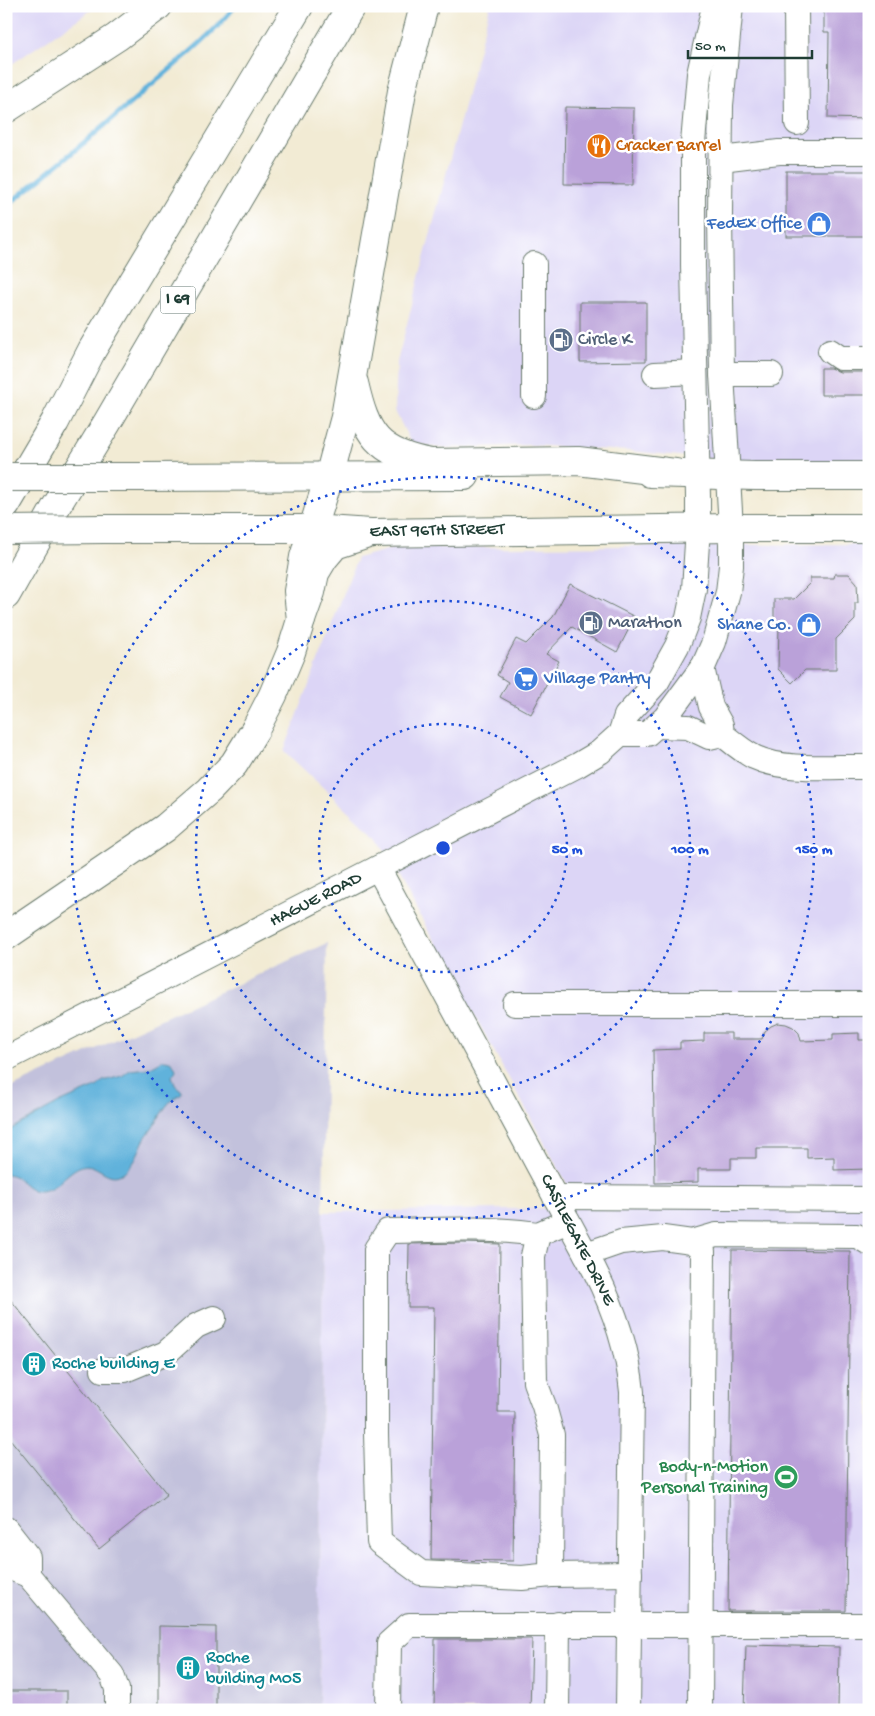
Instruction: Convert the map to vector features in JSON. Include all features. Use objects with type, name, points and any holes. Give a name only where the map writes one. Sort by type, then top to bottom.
[{"type":"main road","points":[[6,108],[116,37],[158,6]]},
{"type":"main road","name":"I 69","points":[[6,505],[55,422],[92,350],[299,6]]},
{"type":"main road","name":"I 69","points":[[6,595],[56,505],[107,422],[351,6]]},
{"type":"main road","points":[[300,620],[298,591],[304,557],[329,478],[345,417],[402,91],[424,6]]},
{"type":"main road","points":[[352,377],[360,409],[371,432],[384,447],[413,460],[431,462],[578,461],[729,486],[869,476]]},
{"type":"main road","points":[[6,477],[690,481]]},
{"type":"main road","name":"EAST 96TH STREET","points":[[6,530],[312,529],[371,533],[698,528],[869,528]]},
{"type":"main road","points":[[6,936],[164,828],[209,790],[234,764],[273,696],[291,652],[300,620],[311,592],[315,573],[335,545],[371,533]]},
{"type":"street","name":"HAGUE ROAD","points":[[6,1059],[578,765],[600,752],[620,734],[626,716],[657,682],[677,646],[688,618],[696,577],[698,528],[690,481],[695,372],[693,144],[699,74],[714,6]]},
{"type":"street","points":[[620,734],[647,734],[657,726],[702,668],[714,642],[728,592],[731,566],[731,528],[722,374],[721,105],[731,6]]},
{"type":"street","points":[[796,6],[797,123]]},
{"type":"street","points":[[721,159],[779,152],[869,152]]},
{"type":"street","points":[[534,264],[534,396]]},
{"type":"street","points":[[830,351],[840,358],[869,358]]},
{"type":"street","points":[[655,374],[695,372]]},
{"type":"street","points":[[722,374],[771,374]]},
{"type":"street","points":[[702,668],[711,707],[721,725],[722,734],[752,756],[792,766],[869,766]]},
{"type":"street","points":[[657,726],[688,727],[709,737],[722,734]]},
{"type":"street","name":"CASTLEGATE DRIVE","points":[[378,868],[603,1285],[626,1352],[632,1392],[628,1710]]},
{"type":"street","points":[[515,1004],[869,1004]]},
{"type":"street","points":[[555,1197],[869,1199]]},
{"type":"street","points":[[568,1221],[538,1234],[519,1231],[388,1231],[376,1249],[376,1434],[379,1542],[421,1573],[522,1578],[551,1575],[630,1574]]},
{"type":"street","points":[[538,1234],[533,1256],[534,1382],[544,1406],[552,1435],[551,1575]]},
{"type":"street","points":[[586,1254],[621,1242],[664,1238],[692,1242],[716,1234],[857,1236],[869,1243]]},
{"type":"street","points":[[692,1242],[704,1251],[700,1710]]},
{"type":"street","points":[[103,1370],[125,1370],[166,1353],[196,1326],[214,1318]]},
{"type":"street","points":[[6,1529],[28,1557],[28,1575]]},
{"type":"street","points":[[6,1561],[13,1570],[28,1575],[112,1675],[117,1689],[117,1710]]},
{"type":"street","points":[[557,1710],[558,1624]]},
{"type":"street","points":[[388,1710],[389,1643],[409,1625],[869,1625]]},
{"type":"shaded area","points":[[6,6],[97,6],[6,68]]},
{"type":"shaded area","points":[[490,6],[869,6],[869,463],[740,462],[630,451],[528,445],[441,448],[411,443],[395,411],[397,362]]},
{"type":"shaded area","points":[[869,544],[869,1710],[319,1710],[323,1212],[580,1208],[378,839],[284,751],[357,558],[395,548]]},
{"type":"shaded area","points":[[327,943],[319,1710],[6,1710],[6,1090]]},
{"type":"water","points":[[163,1060],[170,1061],[174,1065],[176,1070],[172,1076],[175,1085],[182,1091],[181,1094],[166,1106],[145,1138],[135,1159],[121,1174],[116,1176],[106,1174],[92,1166],[82,1166],[51,1188],[39,1191],[6,1174],[6,1132],[59,1103],[98,1086],[103,1081],[122,1076],[130,1070],[149,1068]]},
{"type":"building","points":[[824,6],[869,6],[869,119],[828,118],[829,32],[824,32]]},
{"type":"building","name":"Cracker Barrel","points":[[565,107],[634,108],[633,185],[564,184]]},
{"type":"building","points":[[786,171],[869,171],[869,236],[786,236]]},
{"type":"building","points":[[580,302],[646,302],[646,361],[580,362]]},
{"type":"building","points":[[821,368],[830,368],[840,372],[869,372],[869,395],[821,395]]},
{"type":"building","points":[[835,574],[849,574],[857,583],[858,603],[855,603],[855,620],[836,639],[836,670],[805,670],[792,683],[778,669],[779,625],[774,620],[774,599],[794,599],[810,583],[810,578],[834,578]]},
{"type":"building","points":[[570,584],[635,617],[617,652],[572,627],[546,654],[559,661],[531,714],[500,697],[508,682],[497,675],[516,639],[526,644],[553,617]]},
{"type":"building","points":[[778,1023],[793,1027],[799,1033],[801,1041],[833,1040],[833,1034],[859,1033],[859,1040],[869,1040],[869,1169],[834,1170],[834,1157],[807,1158],[807,1148],[756,1148],[756,1158],[731,1158],[731,1169],[698,1169],[698,1182],[655,1183],[653,1050],[680,1049],[680,1042],[704,1041],[704,1033],[731,1033],[731,1039],[762,1039],[765,1031]]},
{"type":"building","points":[[409,1244],[500,1244],[498,1412],[515,1412],[513,1561],[431,1560],[434,1307],[408,1307]]},
{"type":"building","points":[[732,1250],[850,1251],[846,1611],[728,1611]]},
{"type":"building","name":"Roche building E","points":[[6,1294],[167,1494],[99,1549],[6,1434]]},
{"type":"building","name":"Roche building M05","points":[[159,1626],[216,1627],[216,1710],[159,1710]]},
{"type":"building","points":[[435,1639],[532,1639],[530,1710],[434,1710]]},
{"type":"building","points":[[746,1645],[839,1647],[838,1710],[744,1710]]},
{"type":"building","points":[[6,1691],[67,1691],[67,1710],[6,1710]]},
{"type":"waterway","points":[[6,206],[78,148],[194,48],[216,28],[235,6]]},
{"type":"place","name":"Cracker Barrel","points":[[599,146]]},
{"type":"place","name":"FedEx Office","points":[[819,224]]},
{"type":"place","name":"Circle K","points":[[561,340]]},
{"type":"place","name":"Marathon","points":[[591,623]]},
{"type":"place","name":"Shane Co.","points":[[809,625]]},
{"type":"place","name":"Village Pantry","points":[[526,679]]},
{"type":"place","name":"Roche building E","points":[[34,1364]]},
{"type":"place","name":"Body-n-Motion Personal Training","points":[[786,1477]]},
{"type":"place","name":"Roche building M05","points":[[188,1668]]}]
